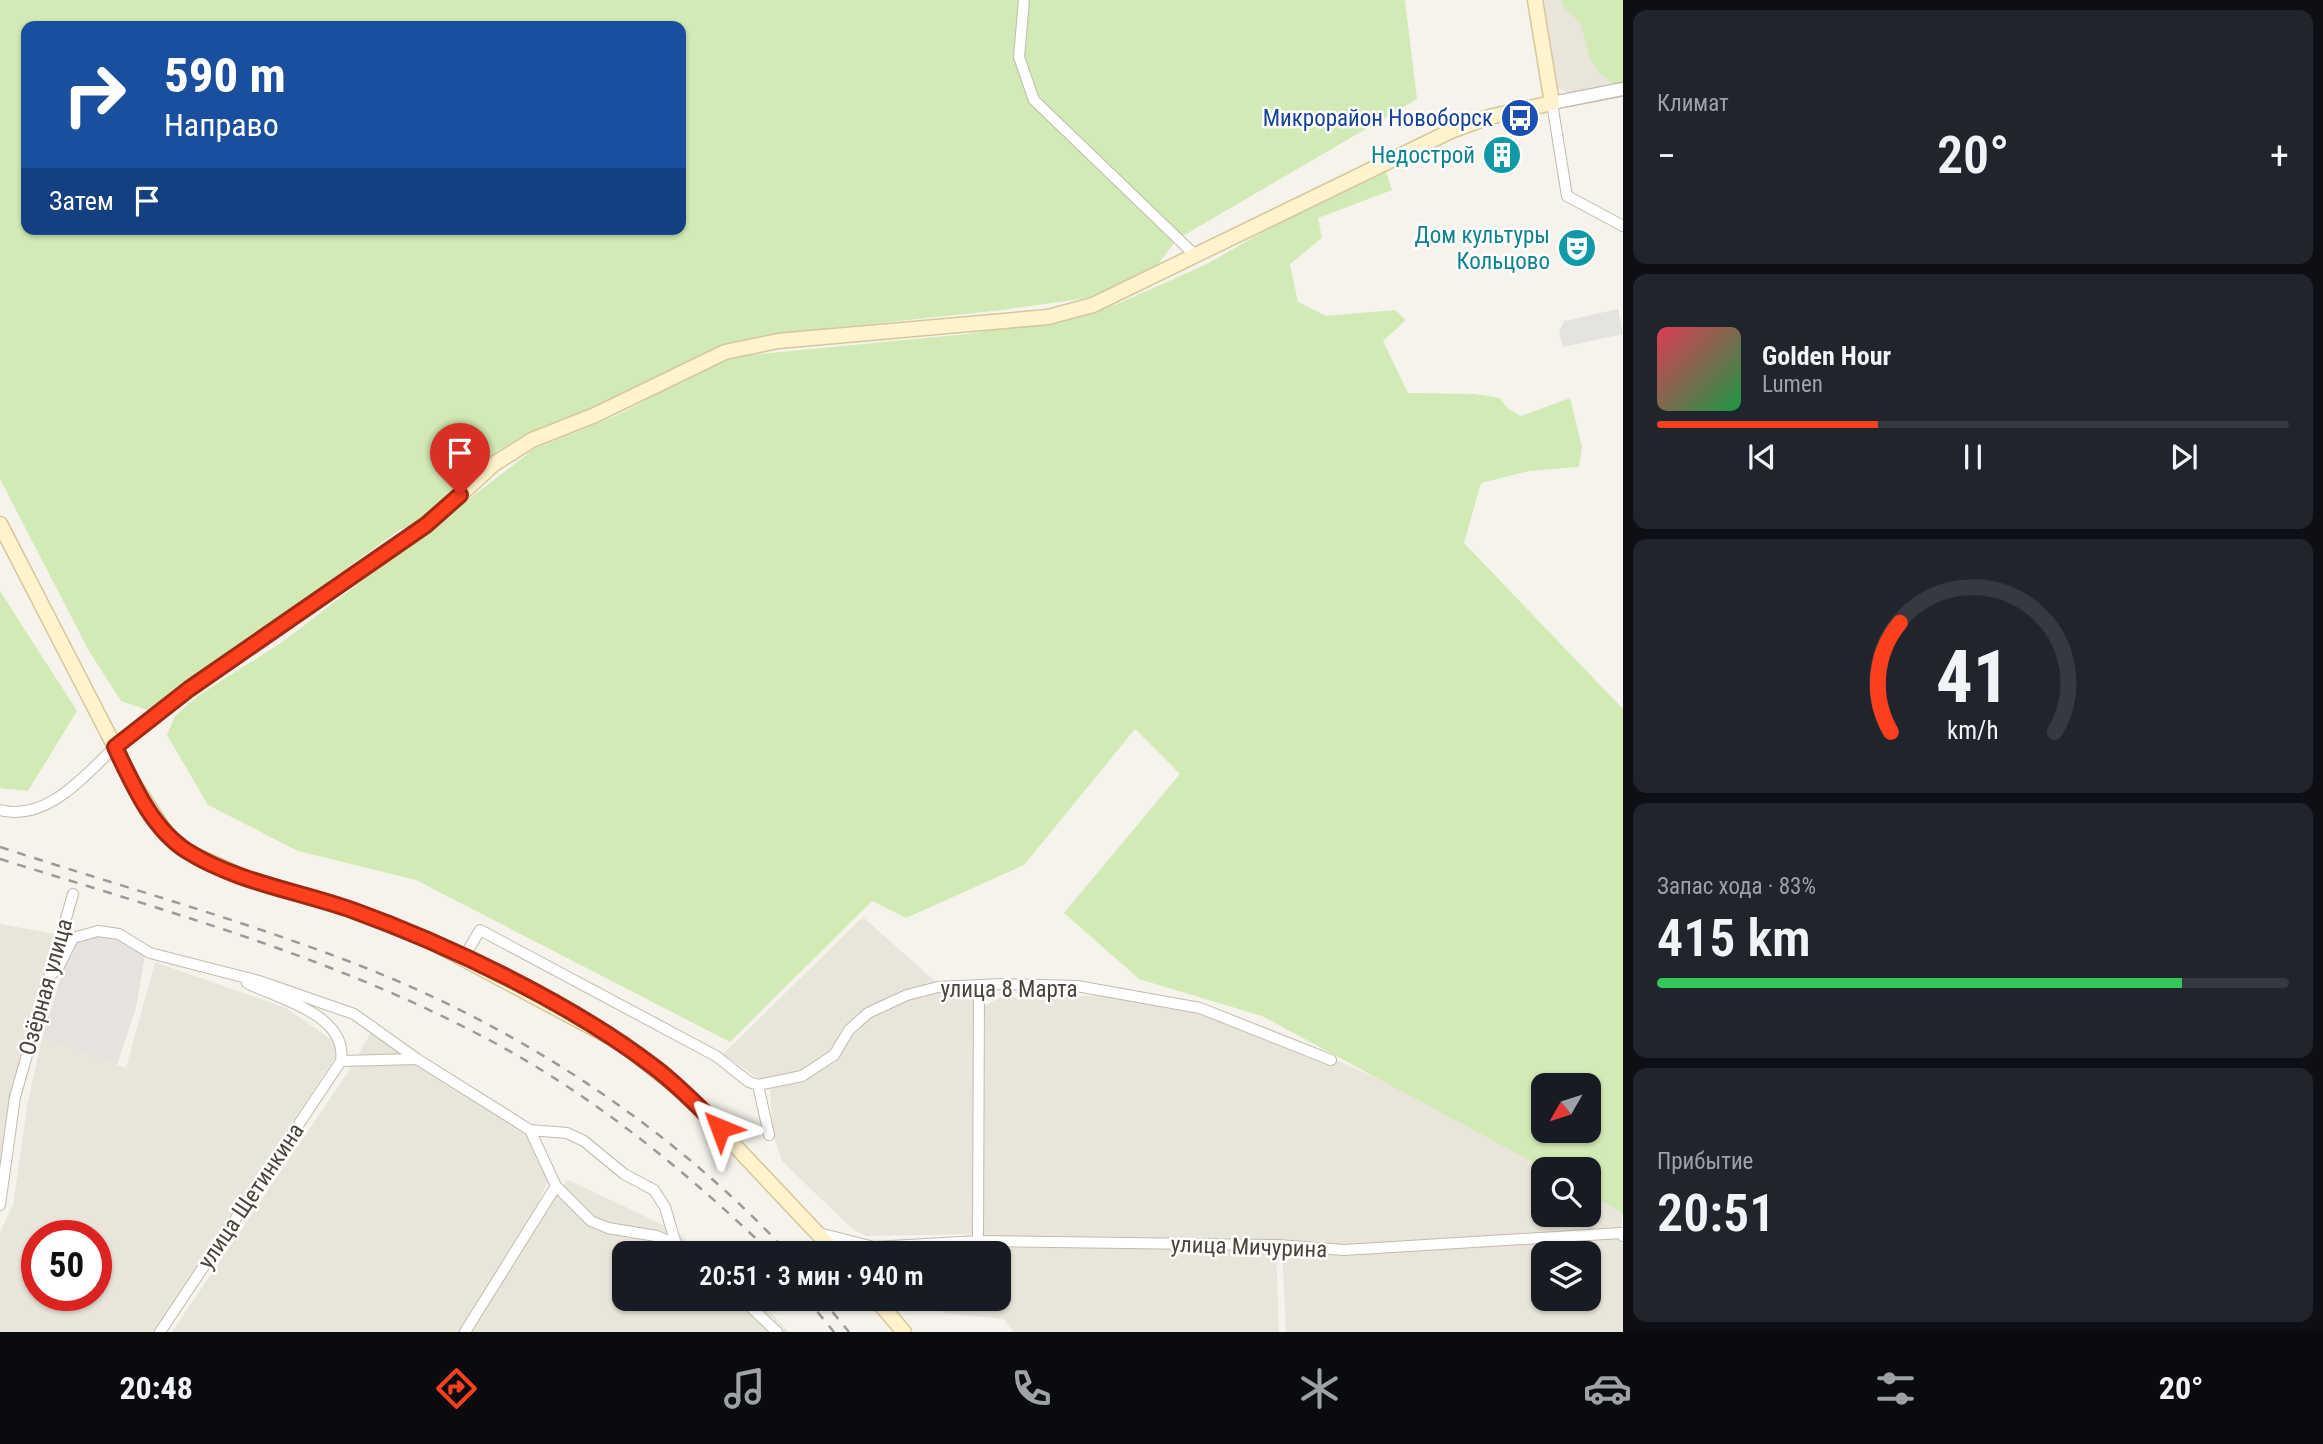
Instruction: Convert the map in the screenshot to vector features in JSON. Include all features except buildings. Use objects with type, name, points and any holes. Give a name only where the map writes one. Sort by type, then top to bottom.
[{"type":"main road","points":[[115,747],[189,689],[426,525],[504,458],[532,440],[595,415],[725,352],[778,341],[1048,317],[1093,305],[1451,131],[1489,117],[1552,103],[1535,0]]},
{"type":"main road","points":[[0,524],[150,813],[187,851],[246,878],[351,910],[464,957],[623,1044],[688,1096],[824,1241]]},
{"type":"main road","points":[[886,1311],[904,1332]]},
{"type":"street","points":[[1024,0],[1019,57],[1034,100],[1196,256]]},
{"type":"street","points":[[1623,89],[1552,103],[1567,196],[1623,226]]},
{"type":"street","points":[[0,810],[26,813],[45,807],[115,747]]},
{"type":"street","name":"Озёрная улица","points":[[0,1205],[15,1097],[73,894]]},
{"type":"street","points":[[464,957],[480,930],[716,1056],[749,1082],[758,1085],[769,1135]]},
{"type":"street","points":[[50,977],[58,968],[73,938],[79,934],[98,931],[119,934],[150,953],[354,1014],[417,1059],[530,1130],[567,1133],[607,1163],[654,1190],[665,1207],[675,1241]]},
{"type":"street","points":[[236,977],[309,1010],[338,1041],[343,1050],[341,1061],[417,1059]]},
{"type":"street","name":"улица 8 Марта","points":[[758,1085],[802,1076],[834,1055],[849,1031],[868,1013],[907,995],[938,986],[1077,986],[1200,1008],[1331,1060]]},
{"type":"street","points":[[978,1241],[979,986]]},
{"type":"street","name":"улица Щетинкина","points":[[160,1332],[341,1061]]},
{"type":"street","points":[[530,1130],[556,1186],[591,1221],[608,1228],[656,1236],[668,1241]]},
{"type":"street","points":[[465,1332],[556,1186]]},
{"type":"street","name":"улица Мичурина","points":[[816,1232],[844,1241]]},
{"type":"street","name":"улица Мичурина","points":[[1011,1241],[1278,1245],[1344,1250],[1621,1233],[1623,1236]]},
{"type":"street","points":[[754,1311],[776,1332]]},
{"type":"shaded area","points":[[1541,0],[1623,0],[1623,86],[1572,95],[1558,88]]},
{"type":"shaded area","points":[[1618,309],[1623,334],[1563,347],[1559,333],[1564,321]]},
{"type":"shaded area","points":[[863,917],[947,992],[976,992],[974,1234],[866,1236],[851,1228],[782,1161],[773,1134],[770,1086],[723,1054]]},
{"type":"shaded area","points":[[0,924],[55,934],[15,1096],[0,1186]]},
{"type":"shaded area","points":[[98,936],[124,940],[145,955],[136,1008],[117,1065],[42,1038],[72,942]]},
{"type":"shaded area","points":[[155,962],[286,1008],[342,1047],[154,1332],[0,1332],[0,1232],[13,1205],[28,1101],[42,1038],[126,1068]]},
{"type":"shaded area","points":[[1126,995],[1249,1022],[1537,1148],[1550,1157],[1531,1157],[1531,1227],[1601,1227],[1601,1192],[1623,1206],[1621,1227],[1344,1245],[1277,1241],[982,1238],[985,1006],[999,998]]},
{"type":"shaded area","points":[[373,1029],[528,1133],[548,1181],[530,1222],[461,1332],[172,1332],[350,1069]]},
{"type":"shaded area","points":[[568,1180],[676,1231],[688,1241],[612,1241],[612,1311],[769,1311],[789,1332],[471,1332],[549,1202]]},
{"type":"shaded area","points":[[1618,1238],[1623,1244],[1623,1332],[1286,1332],[1282,1250],[1531,1241],[1531,1311],[1601,1311],[1601,1241],[1534,1241]]},
{"type":"shaded area","points":[[1011,1248],[1276,1249],[1279,1332],[1013,1332],[1004,1319],[943,1311],[1011,1311]]},
{"type":"green space","points":[[0,0],[1405,0],[1417,99],[1176,240],[1157,266],[1095,297],[1002,310],[759,336],[722,346],[682,368],[513,442],[489,459],[444,502],[416,523],[401,529],[322,586],[300,609],[273,621],[181,684],[150,711],[121,701],[89,651],[0,479]]},
{"type":"green space","points":[[1562,0],[1623,0],[1623,84],[1616,87],[1601,74],[1590,59],[1580,22],[1565,9]]},
{"type":"green space","points":[[1386,171],[1392,190],[1318,218],[1322,238],[1290,264],[1298,302],[1326,316],[1395,310],[1406,320],[1383,341],[1408,393],[1474,394],[1500,398],[1507,408],[1521,416],[1570,398],[1582,447],[1579,467],[1529,471],[1481,483],[1464,543],[1623,709],[1623,1213],[1601,1201],[1601,1157],[1531,1157],[1531,1161],[1262,1016],[1139,979],[1064,913],[1180,774],[1135,729],[1024,865],[906,918],[872,901],[730,1042],[416,880],[298,851],[208,805],[167,735],[175,716],[199,695],[281,643],[534,449],[618,415],[698,372],[738,356],[967,334],[1044,322],[1115,305],[1207,264],[1285,219]]},
{"type":"green space","points":[[0,591],[77,711],[28,791],[0,788]]},
{"type":"railway","points":[[0,847],[321,951],[424,993],[482,1021],[593,1087],[645,1125],[696,1165],[776,1241]]},
{"type":"railway","points":[[0,859],[241,935],[360,980],[474,1032],[554,1078],[630,1131],[703,1190],[758,1241]]},
{"type":"railway","points":[[817,1311],[834,1332]]},
{"type":"railway","points":[[832,1311],[849,1332]]},
{"type":"place","name":"Микрорайон Новоборск","points":[[1520,118]]},
{"type":"place","name":"Недострой","points":[[1502,155]]},
{"type":"place","name":"Дом культуры Кольцово","points":[[1577,248]]},
{"type":"route","points":[[460,495],[426,525],[189,689],[115,747],[150,813],[187,851],[246,878],[351,910],[464,957],[623,1044],[656,1068],[720,1128]]}]
